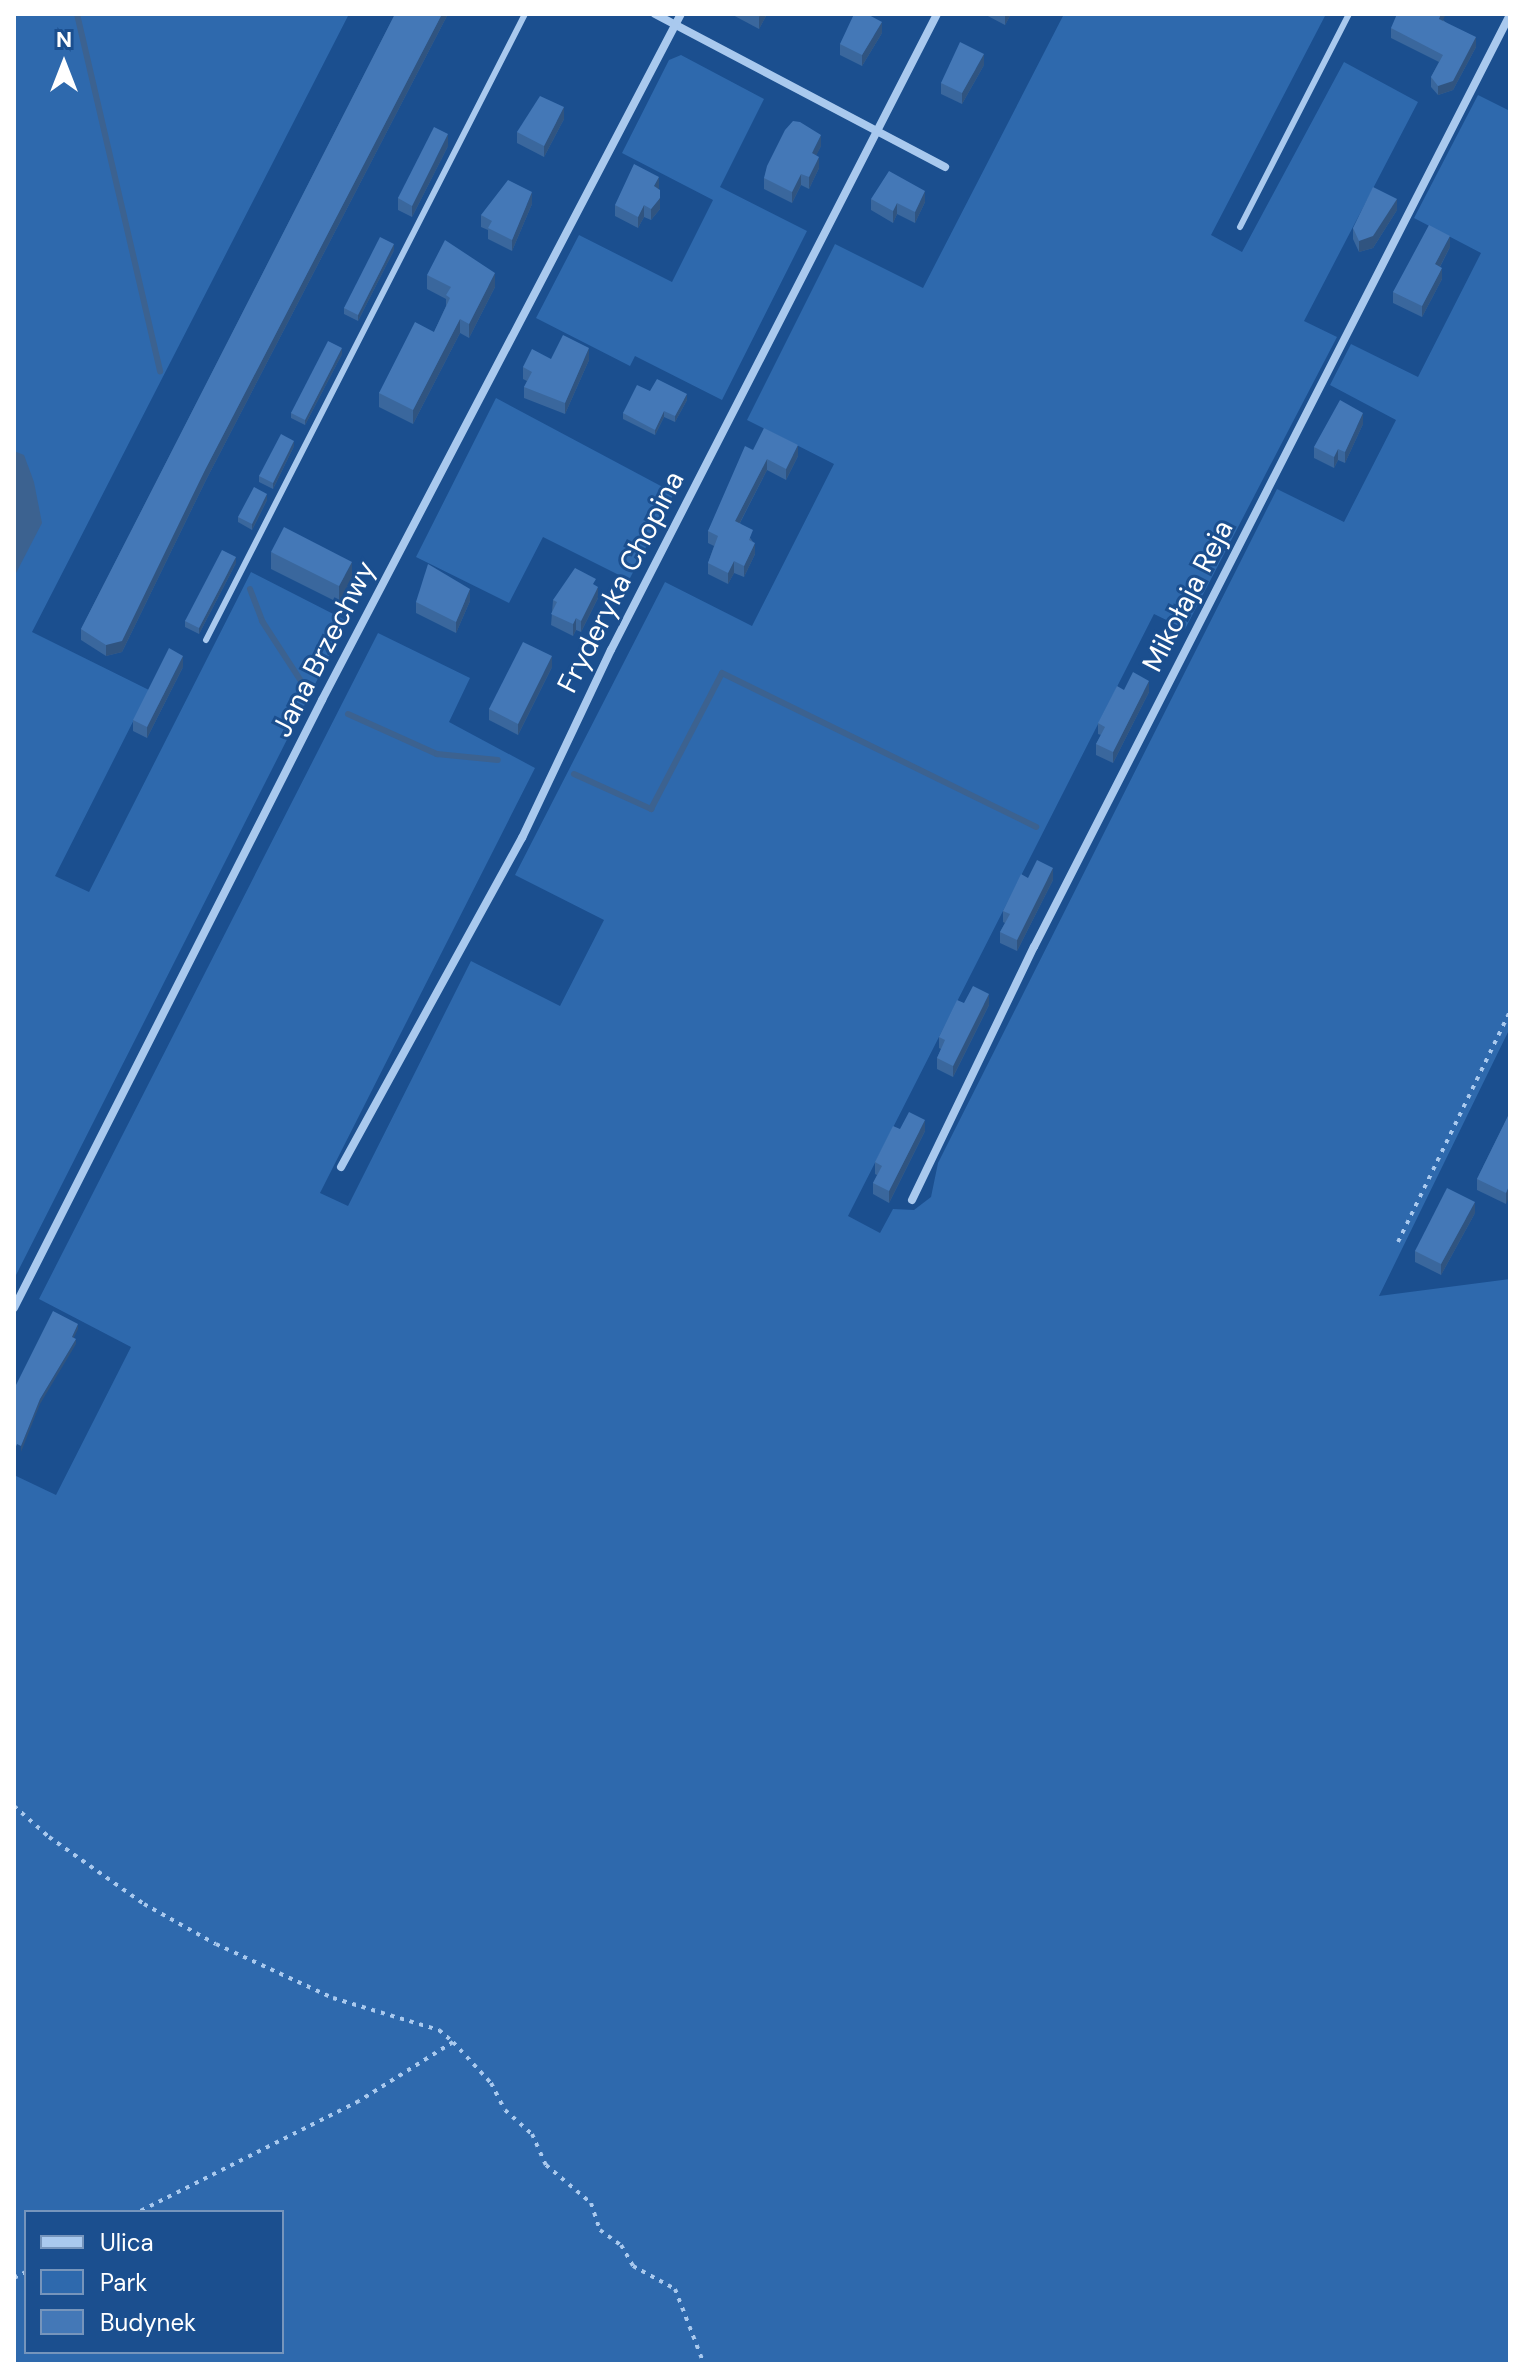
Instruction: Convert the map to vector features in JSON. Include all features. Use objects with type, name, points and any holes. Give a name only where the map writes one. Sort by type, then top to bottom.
[{"type":"street","points":[[655,14],[945,167]]},
{"type":"street","name":"Jana Brzechwy","points":[[14,1308],[328,687],[681,14]]},
{"type":"street","name":"Fryderyka Chopina","points":[[341,1167],[522,838],[625,622],[937,14]]},
{"type":"street","name":"Mikołaja Reja","points":[[912,1200],[1028,960],[1510,15]]},
{"type":"lane","points":[[206,640],[525,14]]},
{"type":"lane","points":[[1240,227],[1349,14]]},
{"type":"path","points":[[1398,1242],[1510,1011]]},
{"type":"path","points":[[14,1806],[49,1837],[144,1904],[216,1944],[333,1998],[439,2030],[491,2083],[505,2110],[532,2134],[546,2165],[569,2179],[591,2203],[600,2230],[621,2245],[633,2266],[675,2289],[704,2364]]},
{"type":"path","points":[[142,2210],[359,2101],[453,2042]]},
{"type":"green space","points":[[14,14],[349,14],[32,632],[149,690],[55,876],[89,892],[251,572],[347,621],[14,1279]]},
{"type":"green space","points":[[1064,14],[1326,14],[1211,235],[1242,252],[1344,62],[1418,102],[1304,321],[1337,337],[1185,629],[1154,614],[848,1216],[880,1233],[893,1209],[914,1210],[931,1197],[938,1163],[1277,489],[1344,522],[1396,420],[1330,385],[1351,344],[1418,377],[1481,253],[1414,218],[1478,95],[1510,111],[1510,1028],[1379,1296],[1510,1279],[1510,2364],[14,2364],[14,1475],[56,1495],[131,1347],[39,1299],[378,633],[470,678],[449,722],[535,768],[320,1193],[348,1206],[471,961],[560,1006],[604,920],[515,875],[665,582],[752,626],[834,464],[747,420],[835,244],[923,288]]},
{"type":"green space","points":[[681,55],[764,99],[720,187],[807,231],[722,400],[635,356],[630,366],[536,318],[579,235],[672,282],[713,200],[622,153],[669,60]]},
{"type":"green space","points":[[496,398],[674,493],[629,580],[543,537],[509,603],[416,557]]},
{"type":"shaded area","points":[[14,451],[24,455],[34,482],[42,523],[14,577]]},
{"type":"building","points":[[395,14],[442,14],[206,468],[122,641],[106,645],[81,629]]},
{"type":"building","points":[[854,14],[867,14],[882,22],[862,55],[840,44]]},
{"type":"building","points":[[1397,14],[1441,14],[1439,19],[1476,37],[1453,81],[1438,86],[1431,77],[1443,55],[1391,28]]},
{"type":"building","points":[[960,42],[984,54],[962,93],[941,83]]},
{"type":"building","points":[[540,96],[564,107],[544,146],[517,132]]},
{"type":"building","points":[[793,121],[821,135],[812,153],[819,157],[809,177],[801,174],[792,192],[764,178],[785,130]]},
{"type":"building","points":[[434,127],[448,134],[412,206],[398,198]]},
{"type":"building","points":[[634,164],[659,177],[654,186],[660,190],[660,198],[651,209],[644,205],[638,217],[615,205]]},
{"type":"building","points":[[889,171],[925,191],[915,212],[897,203],[893,211],[871,199]]},
{"type":"building","points":[[508,180],[532,192],[512,240],[488,228],[492,221],[481,215]]},
{"type":"building","points":[[1373,187],[1397,199],[1373,236],[1359,241],[1353,228]]},
{"type":"building","points":[[1429,225],[1450,236],[1435,264],[1442,268],[1422,306],[1393,292]]},
{"type":"building","points":[[380,237],[394,244],[358,315],[344,308]]},
{"type":"building","points":[[445,240],[495,273],[469,324],[460,319],[413,410],[379,393],[415,322],[434,332],[450,298],[446,295],[451,287],[427,275]]},
{"type":"building","points":[[563,335],[589,348],[565,403],[524,387],[532,372],[523,367],[532,349],[551,359]]},
{"type":"building","points":[[328,341],[342,348],[305,420],[291,413]]},
{"type":"building","points":[[657,379],[687,394],[675,416],[664,411],[655,430],[623,413],[637,385],[650,391]]},
{"type":"building","points":[[1340,400],[1363,413],[1345,452],[1338,449],[1334,457],[1314,447]]},
{"type":"building","points":[[764,428],[798,445],[786,469],[767,459],[735,521],[753,530],[749,540],[755,543],[744,566],[734,561],[728,573],[708,563],[718,536],[708,531],[745,446],[753,450]]},
{"type":"building","points":[[281,434],[294,441],[273,483],[259,476]]},
{"type":"building","points":[[254,487],[267,494],[252,524],[238,517]]},
{"type":"building","points":[[284,527],[352,562],[339,586],[271,552]]},
{"type":"building","points":[[222,550],[236,557],[199,628],[185,621]]},
{"type":"building","points":[[428,564],[470,589],[456,622],[416,602]]},
{"type":"building","points":[[575,568],[596,579],[593,584],[598,587],[581,621],[576,618],[573,624],[551,614],[557,602],[553,600]]},
{"type":"building","points":[[523,642],[552,656],[518,724],[489,709]]},
{"type":"building","points":[[169,648],[183,656],[147,727],[133,720]]},
{"type":"building","points":[[1133,672],[1149,681],[1113,752],[1096,744],[1105,727],[1098,723],[1117,686],[1124,690]]},
{"type":"building","points":[[1037,860],[1053,868],[1017,940],[1000,932],[1010,914],[1003,911],[1021,874],[1028,878]]},
{"type":"building","points":[[973,986],[989,994],[953,1066],[937,1058],[945,1040],[939,1037],[957,1000],[964,1003]]},
{"type":"building","points":[[909,1112],[925,1120],[889,1191],[873,1183],[882,1166],[875,1162],[893,1126],[900,1129]]},
{"type":"building","points":[[1510,1112],[1510,1184],[1506,1193],[1477,1179]]},
{"type":"building","points":[[1447,1188],[1475,1202],[1441,1264],[1415,1251]]},
{"type":"building","points":[[53,1311],[78,1324],[72,1337],[76,1339],[40,1399],[21,1446],[17,1444],[14,1451],[14,1389]]},
{"type":"waterway","points":[[77,14],[160,371]]},
{"type":"waterway","points":[[250,589],[262,621],[301,681]]},
{"type":"waterway","points":[[574,774],[651,809],[722,673],[1036,827]]},
{"type":"waterway","points":[[348,714],[437,754],[498,760]]}]
